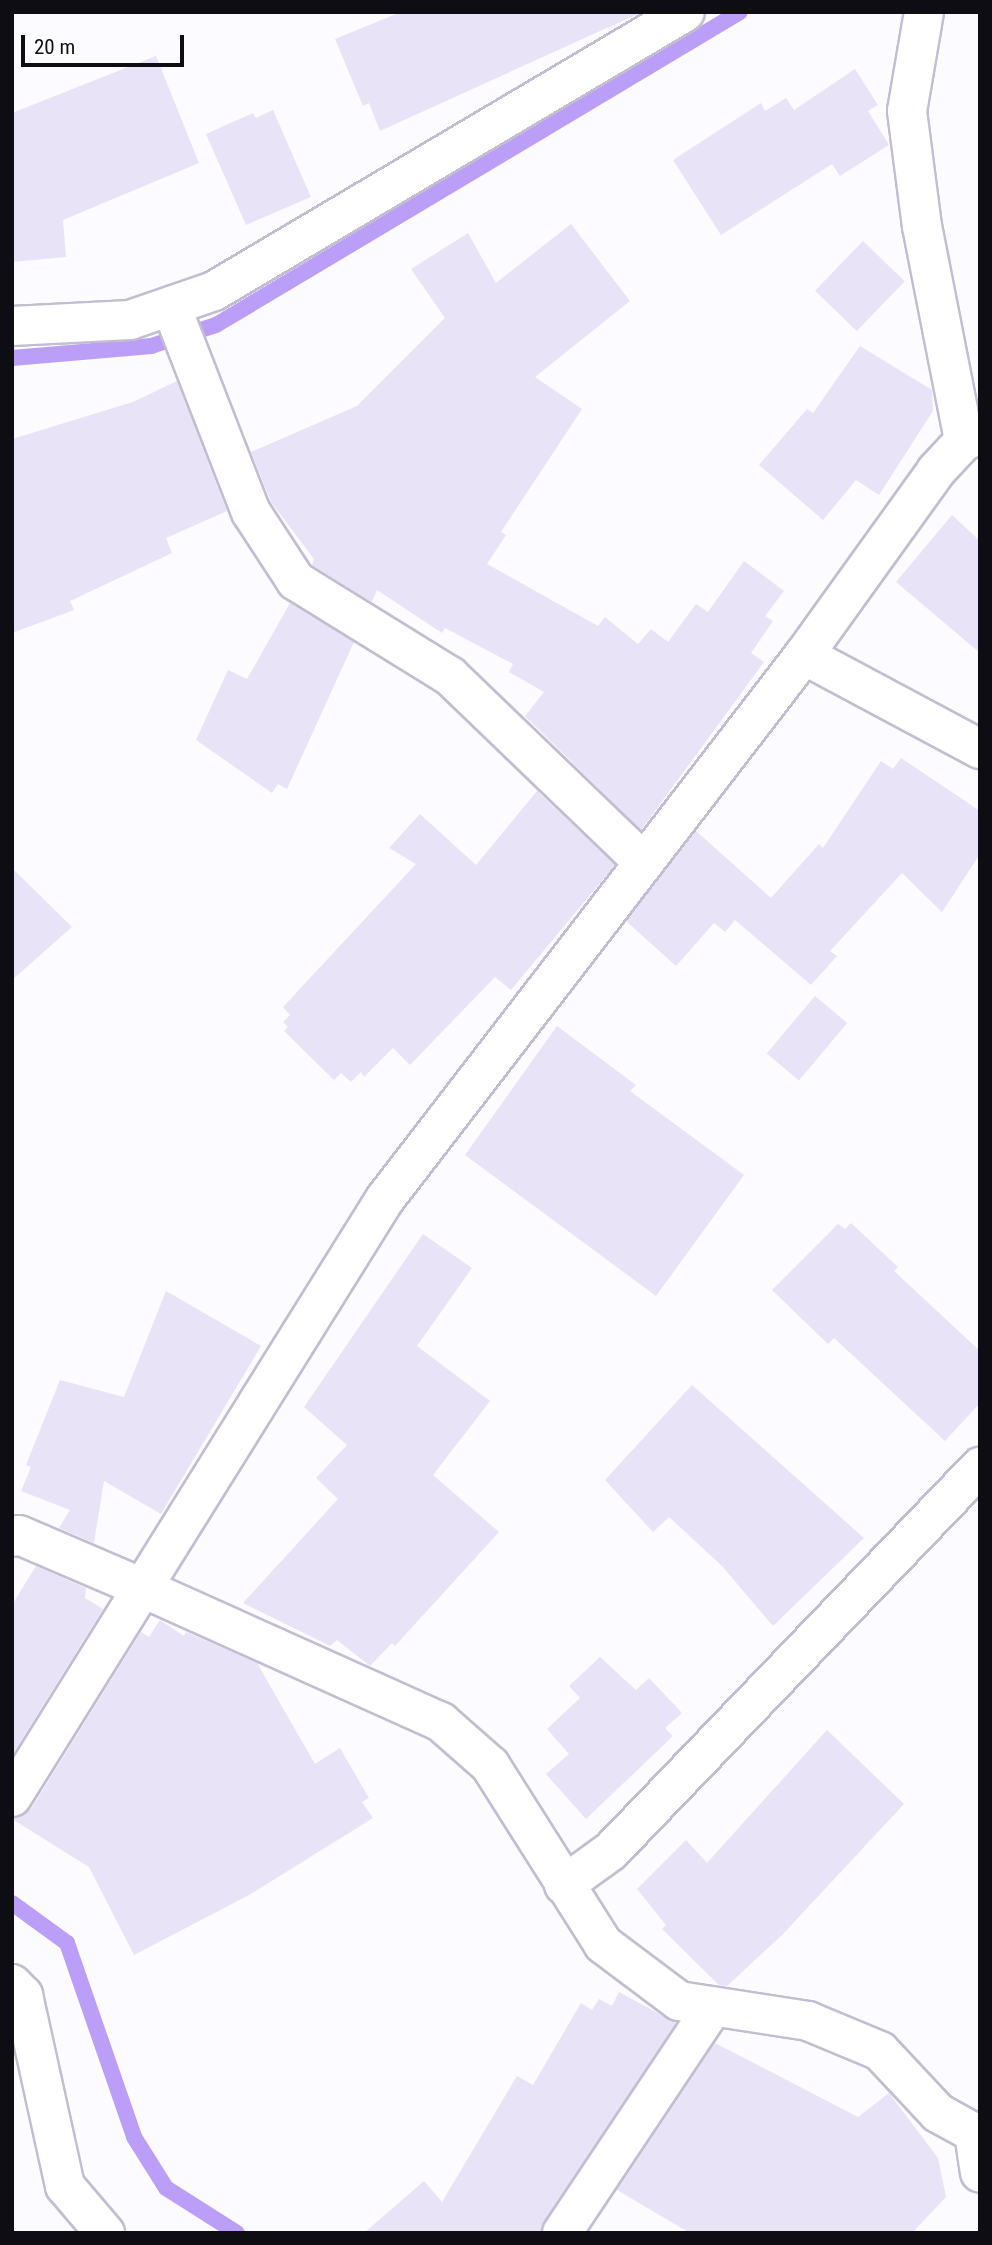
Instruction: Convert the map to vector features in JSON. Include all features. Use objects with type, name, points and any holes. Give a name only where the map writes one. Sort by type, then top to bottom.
[{"type":"street","points":[[12,326],[130,320],[214,290],[685,12]]},
{"type":"street","points":[[12,1797],[145,1590],[385,1199],[804,655],[936,471],[972,438],[922,226],[907,111],[924,12]]},
{"type":"street","points":[[171,306],[251,512],[296,581],[450,676],[644,863]]},
{"type":"street","points":[[804,655],[980,749]]},
{"type":"street","points":[[564,1885],[611,1850],[980,1467]]},
{"type":"street","points":[[12,1537],[19,1535],[441,1723],[490,1765],[603,1944],[679,2001],[808,2021],[880,2050],[937,2113],[977,2135],[980,2173]]},
{"type":"street","points":[[12,1984],[23,1995],[65,2186],[105,2233]]},
{"type":"street","points":[[562,2233],[713,2007]]},
{"type":"building","points":[[401,12],[642,12],[380,131],[369,103],[363,106],[335,39]]},
{"type":"building","points":[[156,56],[199,163],[63,220],[66,257],[12,262],[12,113]]},
{"type":"building","points":[[855,69],[878,105],[868,111],[889,145],[840,176],[832,164],[721,235],[673,160],[761,103],[765,111],[786,98],[794,110]]},
{"type":"building","points":[[273,110],[311,197],[246,225],[206,134],[253,113],[256,118]]},
{"type":"building","points":[[571,224],[630,301],[535,377],[582,409],[501,532],[506,535],[487,564],[598,626],[605,617],[638,644],[651,629],[668,642],[696,604],[708,612],[744,561],[784,591],[765,616],[773,621],[751,653],[764,662],[641,830],[525,716],[544,692],[509,672],[513,664],[445,628],[442,633],[377,590],[372,602],[312,565],[314,559],[271,502],[251,452],[357,406],[445,318],[411,269],[468,233],[496,283]]},
{"type":"building","points":[[863,241],[905,281],[857,331],[815,291]]},
{"type":"building","points":[[860,346],[932,390],[933,411],[879,495],[856,480],[823,520],[759,465],[807,409],[813,413]]},
{"type":"building","points":[[177,381],[227,511],[166,538],[172,553],[70,601],[74,610],[12,633],[12,439],[133,402]]},
{"type":"building","points":[[952,515],[980,541],[980,653],[896,582]]},
{"type":"building","points":[[290,603],[354,642],[287,789],[278,784],[272,793],[196,740],[228,670],[247,679]]},
{"type":"building","points":[[901,758],[980,811],[980,854],[942,912],[902,873],[830,951],[837,956],[811,985],[735,920],[725,932],[714,923],[676,966],[626,921],[696,831],[771,898],[819,844],[823,848],[881,761],[893,769]]},
{"type":"building","points":[[537,791],[615,865],[511,990],[495,977],[410,1065],[393,1048],[364,1077],[361,1072],[351,1082],[341,1073],[334,1080],[284,1031],[288,1027],[283,1022],[290,1015],[283,1007],[416,864],[389,848],[420,814],[476,865]]},
{"type":"building","points":[[12,868],[72,927],[12,980]]},
{"type":"building","points":[[815,996],[847,1023],[799,1080],[767,1053]]},
{"type":"building","points":[[557,1026],[636,1085],[630,1091],[744,1175],[656,1296],[465,1155]]},
{"type":"building","points":[[851,1223],[898,1267],[894,1271],[980,1351],[980,1403],[945,1441],[834,1338],[828,1344],[772,1290],[838,1224],[845,1229]]},
{"type":"building","points":[[423,1234],[472,1268],[417,1346],[490,1401],[433,1475],[499,1532],[395,1646],[392,1643],[370,1666],[337,1640],[330,1646],[243,1603],[338,1499],[316,1478],[347,1445],[304,1407]]},
{"type":"building","points":[[166,1291],[261,1346],[161,1514],[104,1481],[94,1543],[59,1528],[70,1510],[21,1491],[31,1467],[26,1465],[60,1380],[124,1397]]},
{"type":"building","points":[[692,1385],[864,1538],[773,1626],[722,1566],[669,1517],[653,1532],[605,1480]]},
{"type":"building","points":[[36,1566],[86,1588],[85,1598],[103,1609],[12,1755],[12,1605]]},
{"type":"building","points":[[160,1620],[184,1636],[186,1632],[257,1663],[315,1764],[340,1748],[369,1798],[362,1802],[373,1818],[249,1895],[134,1955],[89,1867],[12,1819],[31,1809],[141,1632],[149,1637]]},
{"type":"building","points":[[600,1657],[636,1690],[649,1678],[682,1713],[665,1728],[673,1736],[586,1819],[546,1774],[569,1754],[547,1729],[580,1698],[569,1686]]},
{"type":"building","points":[[827,1730],[904,1804],[783,1934],[727,1986],[719,1985],[662,1929],[666,1925],[637,1889],[686,1840],[707,1863]]},
{"type":"building","points":[[619,1992],[676,2023],[544,2221],[540,2233],[364,2233],[424,2181],[442,2202],[517,2076],[533,2085],[581,2003],[592,2010],[599,1999],[612,2006]]},
{"type":"building","points":[[715,2043],[858,2117],[889,2093],[938,2158],[946,2197],[912,2233],[690,2233],[617,2190]]},
{"type":"waterway","points":[[12,358],[151,346],[216,325],[740,12]]},
{"type":"waterway","points":[[12,1903],[67,1943],[134,2137],[166,2188],[237,2233]]}]
